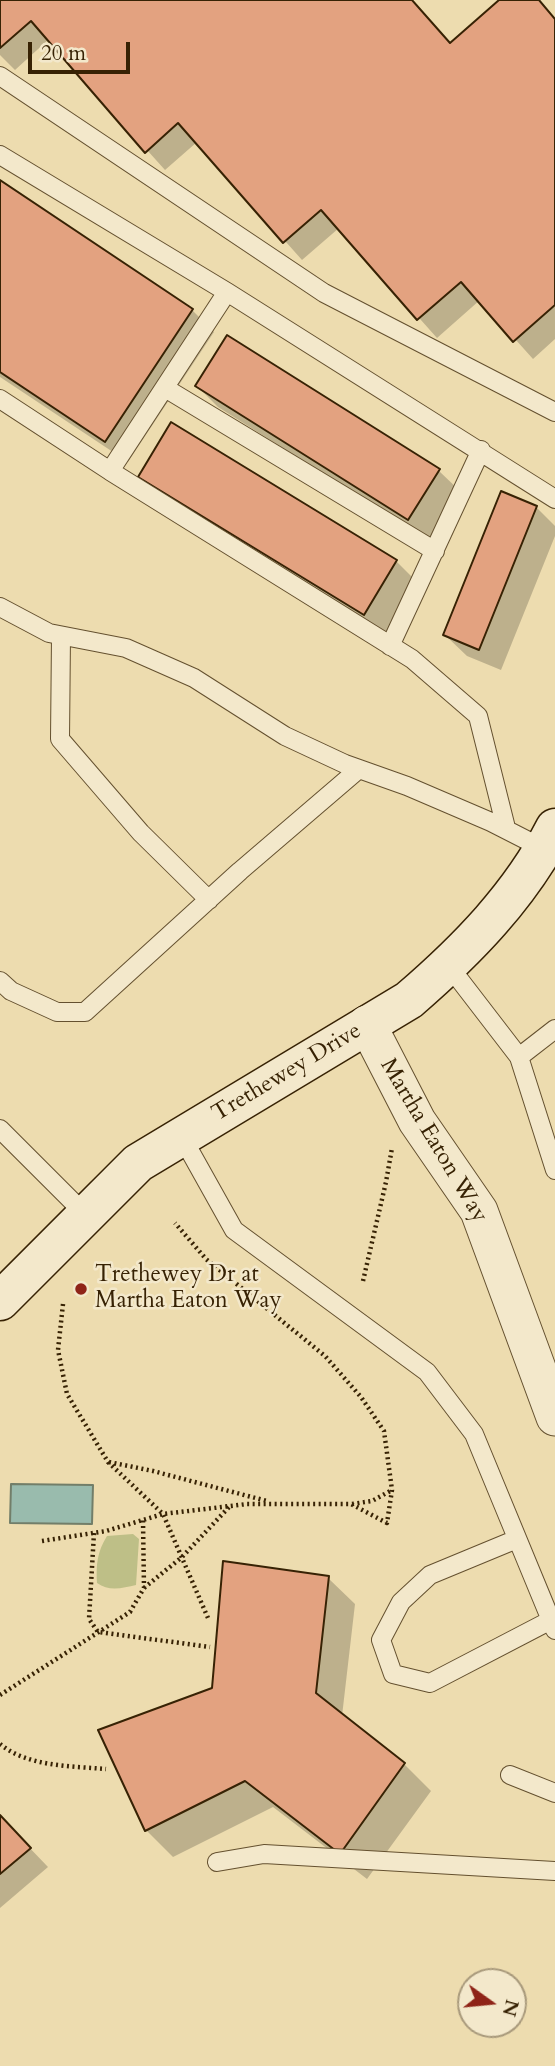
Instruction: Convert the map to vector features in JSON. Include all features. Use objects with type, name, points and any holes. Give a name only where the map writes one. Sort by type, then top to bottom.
[{"type":"main road","name":"Trethewey Drive","points":[[0,1301],[138,1163],[409,1000],[449,966],[509,902],[550,838]]},
{"type":"street","name":"Martha Eaton Way","points":[[368,1024],[413,1114],[446,1167],[479,1211],[555,1417]]},
{"type":"lane","points":[[0,76],[324,293],[555,412]]},
{"type":"lane","points":[[0,155],[227,292],[555,499]]},
{"type":"lane","points":[[110,471],[227,292]]},
{"type":"lane","points":[[165,388],[436,551]]},
{"type":"lane","points":[[0,399],[110,471],[412,659],[478,716],[506,828]]},
{"type":"lane","points":[[390,646],[481,450]]},
{"type":"lane","points":[[0,607],[49,633],[126,648],[194,678],[285,736],[506,828],[550,838]]},
{"type":"lane","points":[[61,636],[60,739],[141,833],[209,900]]},
{"type":"lane","points":[[0,981],[11,991],[57,1012],[85,1012],[359,769]]},
{"type":"lane","points":[[449,966],[519,1057],[555,1170]]},
{"type":"lane","points":[[519,1057],[555,1029]]},
{"type":"lane","points":[[0,1129],[86,1215]]},
{"type":"lane","points":[[182,1137],[234,1230],[427,1372],[474,1434],[553,1625],[430,1683],[393,1674],[381,1640],[401,1602],[430,1575],[517,1539]]},
{"type":"lane","points":[[510,1775],[555,1793]]},
{"type":"lane","points":[[216,1862],[264,1854],[555,1871]]},
{"type":"path","points":[[363,1280],[386,1182],[396,1121],[413,1114]]},
{"type":"path","points":[[175,1223],[206,1259],[325,1356],[361,1397],[384,1431],[392,1490],[387,1523],[351,1504]]},
{"type":"path","points":[[63,1304],[58,1350],[67,1394],[108,1462],[163,1514],[208,1618]]},
{"type":"path","points":[[108,1462],[275,1503]]},
{"type":"path","points":[[41,1541],[93,1533],[163,1514],[275,1503],[351,1504],[372,1501],[392,1490]]},
{"type":"path","points":[[0,1695],[130,1612],[144,1588],[182,1557],[231,1506]]},
{"type":"path","points":[[143,1520],[144,1588]]},
{"type":"path","points":[[93,1533],[89,1619],[98,1632],[210,1647]]},
{"type":"path","points":[[0,1744],[11,1753],[51,1765],[106,1769]]},
{"type":"green space","points":[[133,1534],[139,1539],[136,1585],[111,1588],[97,1583],[98,1559],[107,1536]]},
{"type":"shaded area","points":[[11,1484],[93,1485],[92,1524],[10,1523]]},
{"type":"building","points":[[0,0],[412,0],[450,43],[499,0],[539,0],[555,19],[555,305],[513,342],[461,282],[417,320],[321,210],[283,243],[178,123],[145,153],[31,21],[0,48]]},
{"type":"building","points":[[0,180],[193,309],[105,442],[0,372]]},
{"type":"building","points":[[227,335],[440,469],[408,520],[195,386]]},
{"type":"building","points":[[171,422],[397,560],[364,615],[138,477]]},
{"type":"building","points":[[501,491],[537,506],[479,650],[443,635]]},
{"type":"building","points":[[223,1561],[329,1576],[316,1693],[405,1763],[340,1854],[245,1781],[145,1831],[98,1730],[212,1688]]},
{"type":"building","points":[[0,1815],[31,1848],[0,1874]]},
{"type":"place","name":"Trethewey Dr at Martha Eaton Way","points":[[81,1289]]}]
